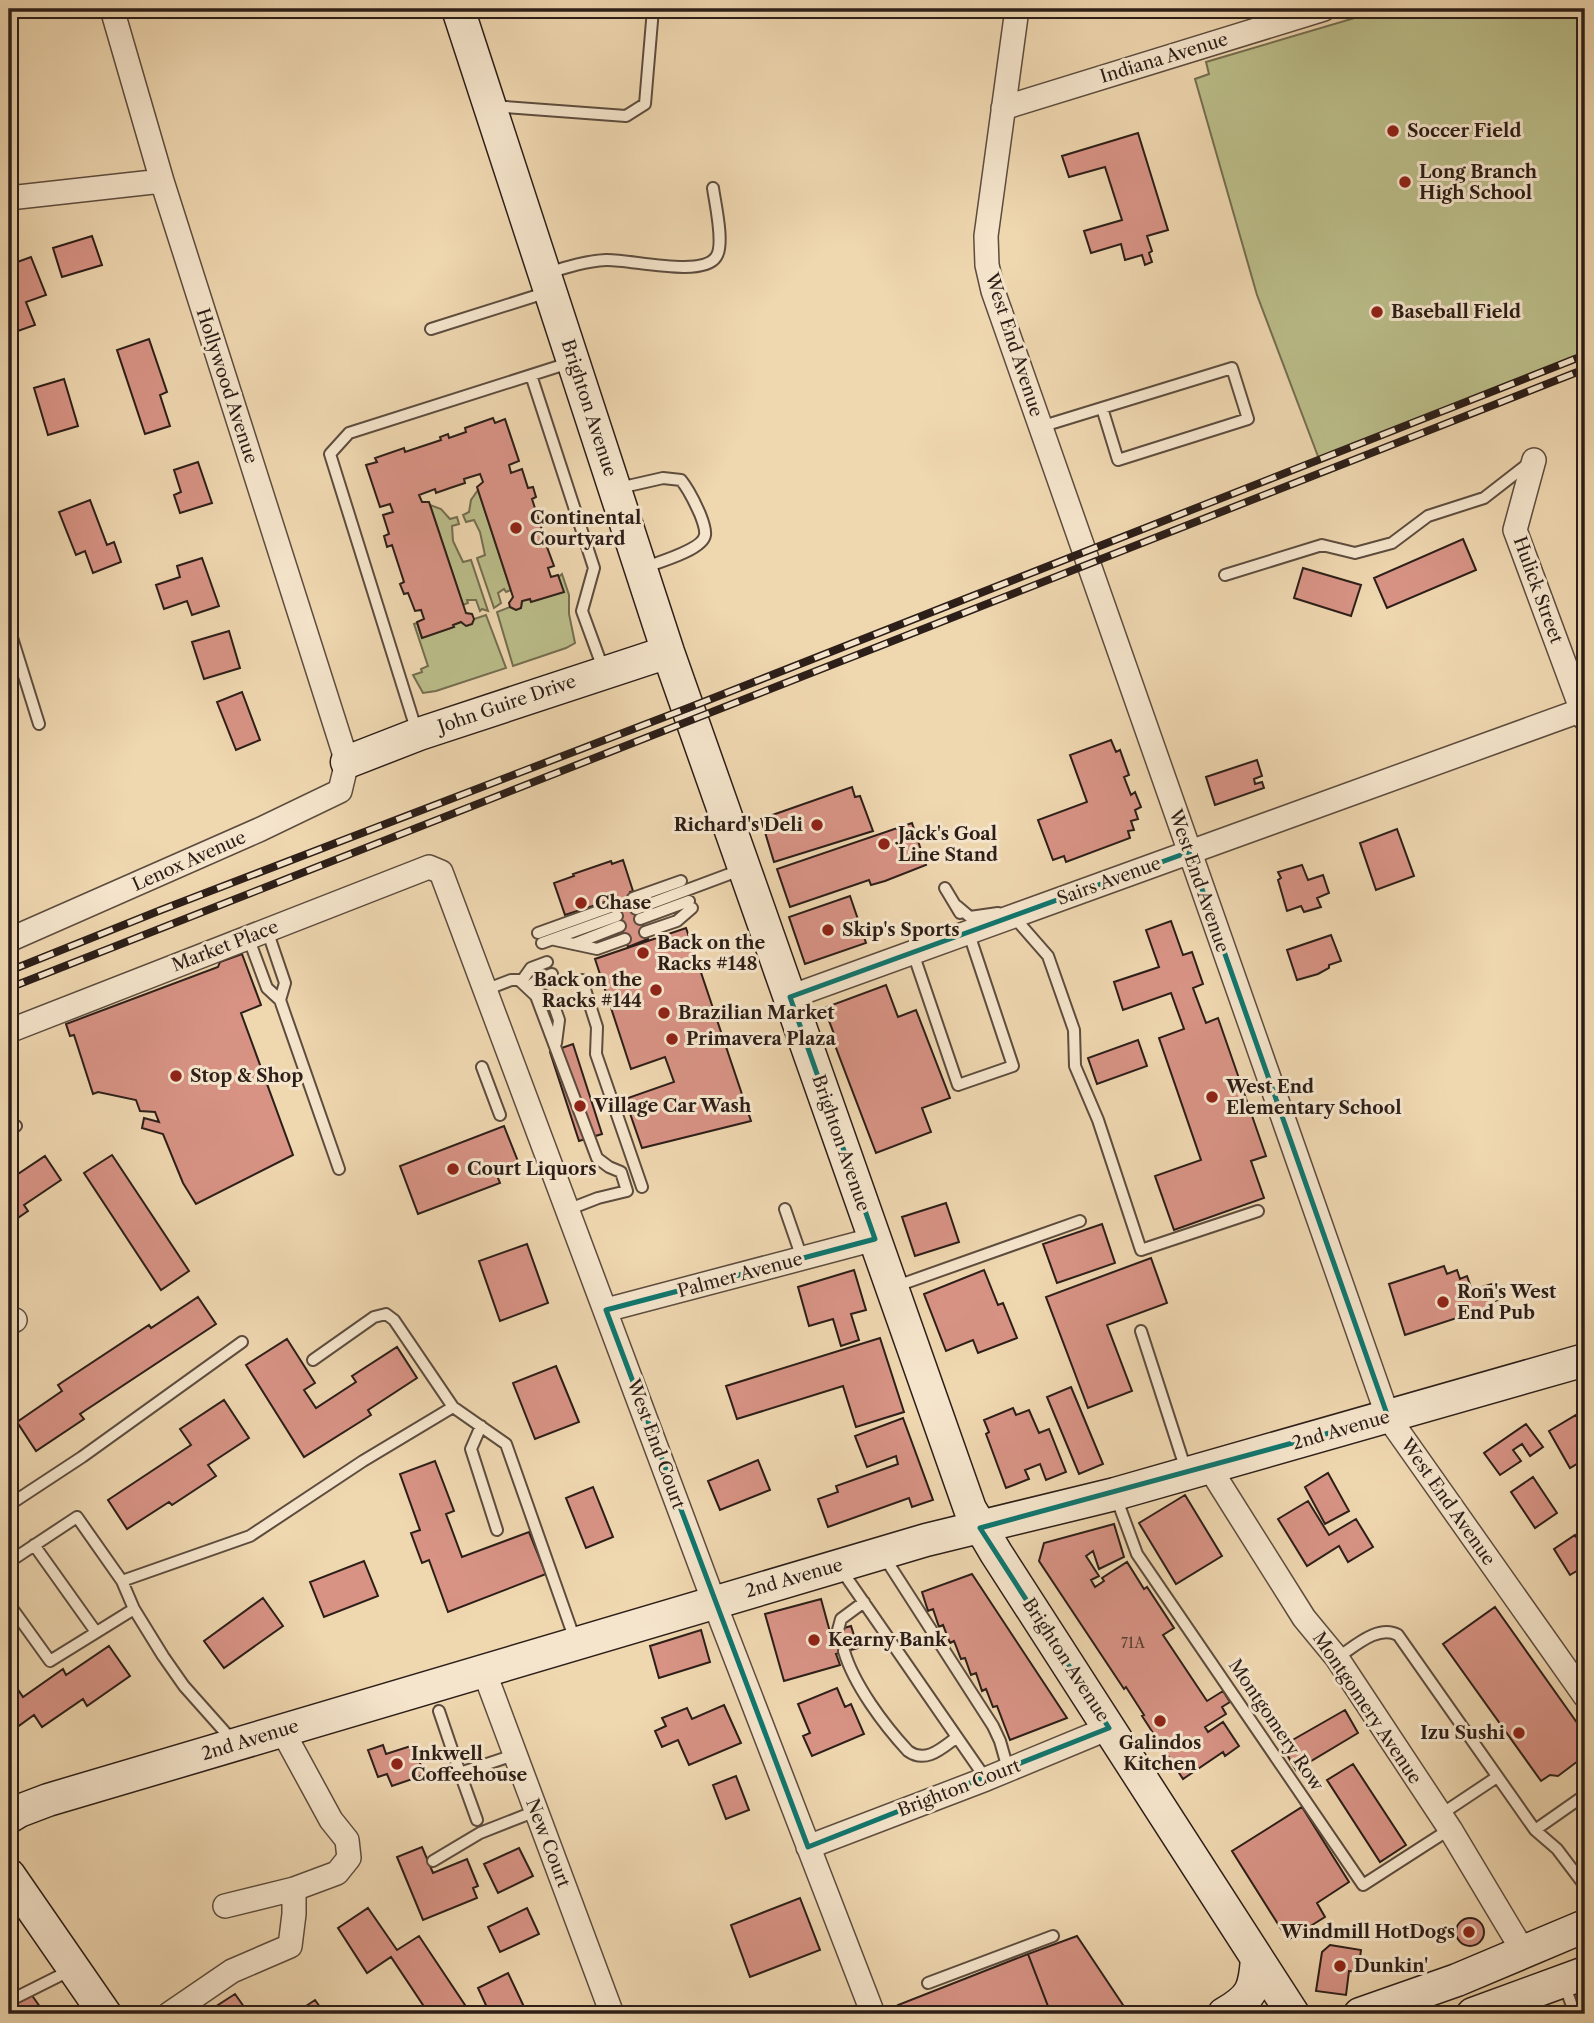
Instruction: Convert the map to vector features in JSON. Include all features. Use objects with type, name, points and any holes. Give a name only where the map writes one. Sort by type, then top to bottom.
[{"type":"street","name":"Hollywood Avenue","points":[[113,9],[162,181],[347,762]]},
{"type":"street","name":"Brighton Avenue","points":[[458,9],[668,652],[962,1488],[980,1528],[1293,2014]]},
{"type":"street","name":"West End Avenue","points":[[1017,9],[986,236],[987,265],[993,291],[1388,1417],[1585,1696]]},
{"type":"street","name":"Indiana Avenue","points":[[1003,108],[1324,9]]},
{"type":"street","points":[[9,198],[162,181]]},
{"type":"street","name":"Hulick Street","points":[[1534,460],[1515,530],[1584,713]]},
{"type":"street","name":"John Guire Drive","points":[[347,762],[417,735],[668,652]]},
{"type":"street","name":"Sairs Avenue","points":[[790,998],[1189,852],[1584,713]]},
{"type":"street","name":"Lenox Avenue","points":[[9,940],[261,829],[340,791],[347,762]]},
{"type":"street","name":"Market Place","points":[[9,1031],[429,867],[441,872]]},
{"type":"street","name":"West End Court","points":[[441,872],[808,1847],[865,2012]]},
{"type":"street","name":"Palmer Avenue","points":[[606,1310],[875,1239]]},
{"type":"street","name":"2nd Avenue","points":[[9,1817],[48,1800],[838,1565],[926,1540],[1115,1494],[1585,1360]]},
{"type":"street","name":"Montgomery Avenue","points":[[1198,1470],[1304,1618],[1337,1658],[1445,1822],[1523,1951]]},
{"type":"street","name":"New Court","points":[[484,1671],[610,2014]]},
{"type":"street","name":"Brighton Court","points":[[808,1847],[986,1779],[1109,1728]]},
{"type":"street","points":[[225,1906],[294,1889],[337,1873],[349,1858],[347,1840],[331,1819],[282,1730]]},
{"type":"street","points":[[9,1875],[105,2014]]},
{"type":"street","points":[[169,2014],[232,1971],[290,1946],[294,1889]]},
{"type":"street","points":[[1360,2014],[1457,1980],[1585,1926]]},
{"type":"street","points":[[1224,2014],[1249,1996],[1255,1982],[1257,1958]]},
{"type":"street","points":[[1473,2014],[1535,2004],[1574,1977]]},
{"type":"lane","points":[[490,106],[626,116],[645,104],[653,9]]},
{"type":"lane","points":[[432,329],[548,282],[583,262],[608,260],[692,268],[708,265],[718,256],[720,242],[713,188]]},
{"type":"lane","points":[[417,735],[330,453],[349,433],[574,362]]},
{"type":"lane","points":[[1041,427],[1102,408],[1232,368],[1248,419],[1118,460],[1102,408]]},
{"type":"lane","points":[[531,375],[594,568],[582,611],[604,671]]},
{"type":"lane","points":[[1225,575],[1322,545],[1354,553],[1392,543],[1428,516],[1483,498],[1534,460]]},
{"type":"lane","points":[[616,489],[663,478],[681,480],[690,491],[702,520],[705,535],[701,543],[642,569]]},
{"type":"lane","points":[[9,628],[39,724]]},
{"type":"lane","points":[[636,909],[687,895],[746,868]]},
{"type":"lane","points":[[913,953],[958,1086],[1013,1066],[969,932],[945,888]]},
{"type":"lane","points":[[645,932],[677,921],[687,895]]},
{"type":"lane","points":[[957,906],[970,917],[1002,912],[1013,916],[1048,956],[1074,1030],[1073,1051],[1078,1075],[1098,1120],[1141,1250],[1258,1211]]},
{"type":"lane","points":[[574,944],[617,916],[544,939],[597,949],[625,939]]},
{"type":"lane","points":[[258,933],[285,983],[280,1000]]},
{"type":"lane","points":[[258,933],[267,988],[280,1000],[339,1169]]},
{"type":"lane","points":[[525,984],[531,968],[547,962]]},
{"type":"lane","points":[[485,990],[511,980],[525,984],[552,974]]},
{"type":"lane","points":[[582,980],[597,1027],[596,1054],[642,1187]]},
{"type":"lane","points":[[525,984],[543,1009],[597,1158],[609,1167],[621,1171],[635,1166]]},
{"type":"lane","points":[[482,1067],[500,1115]]},
{"type":"lane","points":[[567,1210],[627,1191],[621,1171]]},
{"type":"lane","points":[[786,1209],[802,1258]]},
{"type":"lane","points":[[891,1288],[1080,1221]]},
{"type":"lane","points":[[313,1360],[373,1317],[386,1314],[394,1320],[453,1407],[506,1444],[575,1643]]},
{"type":"lane","points":[[1141,1331],[1198,1470]]},
{"type":"lane","points":[[9,1505],[82,1457],[242,1342]]},
{"type":"lane","points":[[121,1581],[250,1536],[363,1461],[453,1407]]},
{"type":"lane","points":[[481,1426],[471,1448],[497,1530]]},
{"type":"lane","name":"Montgomery Row","points":[[1115,1494],[1137,1554],[1363,1885],[1445,1822]]},
{"type":"lane","points":[[9,1562],[77,1517],[121,1581],[134,1609],[184,1686],[236,1744]]},
{"type":"lane","points":[[34,1545],[96,1632]]},
{"type":"lane","points":[[881,1553],[993,1726],[1008,1769]]},
{"type":"lane","points":[[838,1565],[986,1779]]},
{"type":"lane","points":[[838,1630],[841,1619],[864,1602]]},
{"type":"lane","points":[[9,1604],[50,1661],[134,1609]]},
{"type":"lane","points":[[1337,1658],[1377,1633],[1398,1634],[1535,1830],[1557,1849],[1585,1886]]},
{"type":"lane","points":[[844,1651],[850,1670],[860,1686],[900,1742],[915,1756],[932,1754],[957,1737]]},
{"type":"lane","points":[[439,1711],[477,1820]]},
{"type":"lane","points":[[460,1773],[514,1755]]},
{"type":"lane","points":[[1445,1822],[1497,1777]]},
{"type":"lane","points":[[1535,1830],[1585,1795]]},
{"type":"lane","points":[[433,1861],[480,1833],[536,1811]]},
{"type":"lane","points":[[928,1983],[1053,1936]]},
{"type":"lane","points":[[9,2001],[74,1969]]},
{"type":"lane","points":[[1574,1977],[1575,2014]]},
{"type":"highlighted area","points":[[1189,852],[1388,1417],[980,1528],[1109,1728],[808,1847],[606,1310],[875,1239],[790,997]]},
{"type":"green space","name":"Long Branch High School","points":[[1385,9],[1585,9],[1585,356],[1319,459],[1257,295],[1195,79],[1209,74],[1206,62]]},
{"type":"green space","points":[[478,490],[511,590],[506,592],[504,589],[498,593],[501,603],[494,608],[477,558],[485,555],[480,532],[474,520],[466,522],[463,515],[469,512],[471,500]]},
{"type":"green space","points":[[430,505],[441,509],[450,519],[457,517],[459,524],[452,526],[453,541],[463,562],[471,560],[488,611],[480,611],[476,600],[467,600],[468,603],[463,605]]},
{"type":"green space","points":[[562,574],[569,595],[569,614],[575,643],[513,666],[497,612],[510,607],[516,610],[521,608],[522,601],[531,601]]},
{"type":"green space","points":[[486,615],[506,668],[423,693],[413,675],[428,666],[414,624],[417,623],[422,638],[461,622],[467,626],[472,624],[474,619]]},
{"type":"building","points":[[1138,133],[1168,230],[1147,236],[1152,262],[1145,265],[1142,255],[1125,260],[1121,244],[1091,253],[1084,231],[1122,220],[1105,167],[1069,177],[1062,156]]},
{"type":"building","points":[[92,236],[102,265],[62,277],[53,248]]},
{"type":"building","points":[[31,257],[46,295],[26,302],[35,325],[15,332],[9,315],[9,265]]},
{"type":"building","points":[[149,339],[167,392],[160,395],[170,426],[145,434],[117,350]]},
{"type":"building","points":[[64,379],[78,426],[48,435],[34,388]]},
{"type":"building","name":"Continental Courtyard","points":[[493,418],[495,423],[505,419],[519,461],[509,465],[511,473],[522,469],[528,488],[533,487],[536,497],[532,499],[544,536],[548,534],[552,545],[547,547],[554,566],[548,568],[551,577],[558,575],[564,592],[531,602],[530,599],[522,601],[521,608],[516,610],[510,607],[509,603],[513,597],[477,487],[483,482],[480,474],[464,479],[465,483],[436,493],[435,489],[419,495],[422,502],[429,502],[466,613],[472,614],[474,619],[472,624],[466,626],[461,622],[422,638],[417,622],[424,619],[421,610],[415,611],[408,593],[404,594],[400,584],[404,582],[392,545],[387,547],[384,536],[389,534],[383,515],[393,512],[390,504],[380,507],[366,465],[377,462],[375,458],[404,448],[405,452],[441,440],[440,437],[448,434],[449,438],[466,432],[465,428]]},
{"type":"building","points":[[198,462],[212,503],[180,513],[174,495],[181,492],[174,470]]},
{"type":"building","points":[[90,500],[107,545],[114,542],[121,562],[93,573],[85,551],[76,555],[59,512]]},
{"type":"building","points":[[1463,539],[1476,570],[1387,608],[1374,578]]},
{"type":"building","points":[[202,558],[219,606],[192,615],[187,601],[164,609],[156,585],[180,577],[177,566]]},
{"type":"building","points":[[1303,568],[1361,585],[1351,616],[1294,598]]},
{"type":"building","points":[[229,631],[240,668],[204,679],[192,642]]},
{"type":"building","points":[[242,692],[260,740],[236,750],[217,702]]},
{"type":"building","points":[[1111,740],[1116,752],[1120,750],[1129,775],[1124,777],[1131,795],[1135,792],[1141,807],[1135,810],[1138,819],[1131,821],[1134,830],[1128,831],[1130,838],[1066,862],[1064,856],[1053,860],[1038,820],[1087,802],[1070,755]]},
{"type":"building","points":[[1257,760],[1262,776],[1254,779],[1255,784],[1262,782],[1264,788],[1215,805],[1206,777]]},
{"type":"building","name":"Richard's Deli","points":[[852,787],[855,797],[860,796],[873,831],[774,862],[761,819]]},
{"type":"building","name":"Jack's Goal Line Stand","points":[[912,823],[926,865],[885,881],[871,885],[869,880],[790,907],[777,869]]},
{"type":"building","points":[[1397,829],[1414,876],[1376,890],[1360,843]]},
{"type":"building","name":"Chase","points":[[623,860],[633,891],[630,892],[648,939],[628,947],[611,900],[565,915],[554,883],[611,861],[612,864]]},
{"type":"building","points":[[1302,865],[1308,880],[1323,875],[1329,893],[1317,898],[1321,907],[1304,912],[1301,906],[1287,911],[1278,872]]},
{"type":"building","name":"Skip's Sports","points":[[850,896],[866,943],[805,964],[789,917]]},
{"type":"building","name":"West End Elementary School","points":[[1171,921],[1183,955],[1192,952],[1203,984],[1193,988],[1206,1023],[1218,1018],[1266,1156],[1251,1161],[1264,1198],[1174,1230],[1155,1176],[1201,1160],[1159,1038],[1184,1029],[1171,993],[1123,1010],[1114,982],[1159,967],[1146,930]]},
{"type":"building","name":"Primavera Plaza","points":[[686,928],[751,1121],[642,1148],[625,1099],[674,1082],[665,1057],[631,1069],[595,959]]},
{"type":"building","points":[[1331,935],[1341,961],[1329,965],[1329,968],[1318,974],[1297,980],[1287,950]]},
{"type":"building","name":"Stop & Shop","points":[[242,954],[261,1005],[241,1013],[293,1155],[196,1204],[183,1183],[163,1134],[142,1128],[144,1118],[159,1122],[155,1112],[140,1111],[136,1100],[98,1092],[93,1094],[74,1035],[70,1036],[66,1024],[218,967],[220,962]]},
{"type":"building","points":[[886,985],[898,1017],[916,1010],[950,1098],[922,1108],[931,1132],[876,1153],[833,1040],[836,1039],[824,1008]]},
{"type":"building","points":[[1138,1040],[1147,1066],[1097,1084],[1088,1058]]},
{"type":"building","name":"Village Car Wash","points":[[573,1044],[602,1134],[579,1141],[550,1052]]},
{"type":"building","name":"Court Liquors","points":[[504,1126],[519,1164],[496,1173],[500,1183],[418,1214],[400,1166]]},
{"type":"building","points":[[112,1155],[189,1271],[161,1290],[84,1173]]},
{"type":"building","points":[[45,1156],[61,1180],[24,1205],[28,1211],[9,1224],[9,1180]]},
{"type":"building","points":[[946,1203],[959,1242],[915,1256],[902,1217]]},
{"type":"building","points":[[1102,1224],[1115,1263],[1057,1283],[1043,1244]]},
{"type":"building","points":[[527,1244],[548,1303],[500,1321],[479,1261]]},
{"type":"building","points":[[1151,1258],[1167,1303],[1107,1325],[1132,1391],[1088,1408],[1046,1297]]},
{"type":"building","name":"Ron's West End Pub","points":[[1444,1266],[1447,1274],[1457,1270],[1460,1279],[1467,1276],[1472,1290],[1492,1284],[1498,1300],[1487,1304],[1489,1309],[1469,1315],[1468,1312],[1466,1315],[1405,1335],[1389,1284]]},
{"type":"building","points":[[854,1270],[866,1310],[851,1314],[859,1340],[841,1346],[833,1319],[809,1326],[798,1287]]},
{"type":"building","points":[[984,1270],[998,1305],[1003,1303],[1017,1338],[978,1353],[973,1340],[946,1351],[924,1294]]},
{"type":"building","points":[[198,1297],[216,1324],[80,1414],[84,1419],[36,1451],[17,1422],[62,1391],[58,1385],[149,1325],[151,1328]]},
{"type":"building","points":[[880,1338],[904,1412],[856,1427],[843,1386],[737,1419],[726,1386]]},
{"type":"building","points":[[287,1339],[315,1383],[304,1390],[316,1408],[356,1382],[352,1376],[397,1347],[417,1378],[368,1410],[371,1415],[304,1457],[246,1365]]},
{"type":"building","points":[[556,1366],[579,1422],[535,1439],[513,1383]]},
{"type":"building","points":[[1071,1387],[1103,1464],[1079,1474],[1047,1397]]},
{"type":"building","points":[[224,1400],[249,1438],[208,1465],[216,1476],[172,1505],[169,1502],[127,1529],[108,1500],[191,1445],[180,1429]]},
{"type":"building","points":[[1013,1408],[1016,1415],[1029,1410],[1039,1433],[1049,1429],[1066,1472],[1046,1480],[1040,1464],[1025,1470],[1029,1479],[1006,1488],[986,1434],[989,1432],[984,1420]]},
{"type":"building","points":[[1576,1415],[1585,1431],[1585,1459],[1570,1468],[1549,1431]]},
{"type":"building","points":[[903,1418],[933,1500],[912,1507],[909,1498],[828,1527],[818,1499],[838,1492],[836,1486],[898,1464],[896,1456],[867,1467],[855,1436]]},
{"type":"building","points":[[1526,1424],[1543,1447],[1530,1456],[1522,1444],[1513,1450],[1521,1461],[1500,1475],[1484,1453]]},
{"type":"building","points":[[758,1460],[770,1490],[720,1510],[708,1481]]},
{"type":"building","points":[[435,1461],[454,1511],[446,1514],[462,1557],[529,1532],[546,1574],[448,1612],[429,1560],[422,1563],[411,1533],[420,1530],[400,1474]]},
{"type":"building","points":[[1328,1473],[1349,1511],[1325,1524],[1305,1487]]},
{"type":"building","points":[[1533,1477],[1557,1513],[1535,1528],[1511,1492]]},
{"type":"building","points":[[593,1487],[613,1537],[586,1548],[566,1498]]},
{"type":"building","points":[[1185,1495],[1222,1556],[1176,1584],[1139,1523]]},
{"type":"building","points":[[1308,1501],[1329,1535],[1356,1519],[1373,1547],[1348,1562],[1339,1546],[1307,1566],[1278,1519]]},
{"type":"building","points":[[1114,1524],[1124,1557],[1099,1569],[1093,1551],[1086,1556],[1099,1576],[1091,1580],[1095,1587],[1104,1581],[1102,1578],[1127,1562],[1174,1628],[1163,1635],[1207,1701],[1223,1691],[1230,1702],[1222,1707],[1226,1714],[1205,1727],[1208,1732],[1223,1722],[1239,1746],[1225,1756],[1223,1752],[1183,1779],[1126,1687],[1124,1689],[1039,1561],[1044,1543]]},
{"type":"building","points":[[1575,1535],[1585,1552],[1585,1566],[1570,1575],[1554,1549]]},
{"type":"building","points":[[364,1561],[378,1596],[324,1617],[310,1582]]},
{"type":"building","points":[[972,1574],[1067,1718],[1010,1740],[997,1706],[993,1707],[986,1689],[982,1691],[976,1673],[971,1675],[965,1658],[961,1659],[954,1641],[950,1643],[943,1625],[939,1627],[933,1609],[928,1611],[922,1592]]},
{"type":"building","points":[[263,1598],[283,1626],[224,1668],[204,1641]]},
{"type":"building","name":"Kearny Bank","points":[[821,1599],[830,1632],[851,1626],[858,1648],[836,1654],[840,1665],[784,1681],[765,1614]]},
{"type":"building","points":[[1495,1607],[1585,1734],[1582,1758],[1558,1776],[1550,1775],[1541,1781],[1443,1644]]},
{"type":"building","points":[[701,1630],[710,1662],[659,1678],[650,1646]]},
{"type":"building","points":[[109,1646],[130,1676],[87,1706],[83,1699],[42,1727],[34,1715],[9,1733],[9,1676],[23,1697],[63,1669],[66,1675]]},
{"type":"building","points":[[837,1688],[845,1707],[851,1704],[864,1734],[812,1756],[803,1736],[810,1733],[798,1704]]},
{"type":"building","points":[[724,1705],[741,1743],[689,1765],[678,1740],[662,1747],[655,1731],[666,1726],[662,1718],[687,1708],[692,1719]]},
{"type":"building","points":[[1345,1710],[1358,1733],[1296,1770],[1282,1746]]},
{"type":"building","name":"Inkwell Coffeehouse","points":[[383,1745],[386,1754],[414,1745],[424,1775],[392,1786],[387,1774],[378,1777],[368,1750]]},
{"type":"building","points":[[1353,1764],[1406,1845],[1380,1862],[1327,1780]]},
{"type":"building","points":[[736,1776],[749,1810],[726,1819],[713,1785]]},
{"type":"building","points":[[1302,1807],[1349,1882],[1317,1903],[1325,1917],[1288,1940],[1232,1851]]},
{"type":"building","points":[[422,1847],[433,1873],[467,1859],[478,1886],[473,1888],[477,1898],[423,1920],[397,1857]]},
{"type":"building","points":[[519,1848],[533,1876],[498,1893],[484,1864]]},
{"type":"building","points":[[800,1898],[820,1950],[750,1977],[731,1925]]},
{"type":"building","points":[[368,1908],[397,1950],[419,1936],[471,2014],[429,2014],[391,1957],[367,1973],[338,1928]]},
{"type":"building","points":[[527,1908],[539,1934],[500,1952],[488,1927]]},
{"type":"building","name":"Windmill HotDogs","points":[[1470,1918],[1480,1922],[1484,1932],[1480,1942],[1470,1946],[1460,1942],[1456,1932],[1460,1922]]},
{"type":"building","points":[[1077,1936],[1129,2014],[1051,2014],[1028,1954]]},
{"type":"building","name":"Dunkin'","points":[[1330,1945],[1361,1950],[1358,1972],[1349,1971],[1346,1995],[1316,1991],[1322,1952]]},
{"type":"building","points":[[1028,1954],[1051,2014],[902,2014],[898,2005]]},
{"type":"building","points":[[508,1973],[526,2011],[518,2014],[490,2014],[478,1988]]},
{"type":"building","points":[[31,1994],[45,2014],[9,2014],[9,2009]]},
{"type":"building","points":[[235,1994],[249,2014],[204,2014]]},
{"type":"building","points":[[315,2000],[325,2014],[294,2014]]},
{"type":"railway","points":[[9,971],[688,708],[1585,355]]},
{"type":"railway","points":[[9,988],[1585,369]]},
{"type":"place","name":"Soccer Field","points":[[1393,131]]},
{"type":"place","name":"Long Branch High School","points":[[1405,182]]},
{"type":"place","name":"Baseball Field","points":[[1377,312]]},
{"type":"place","name":"Continental Courtyard","points":[[516,528]]},
{"type":"place","name":"Richard's Deli","points":[[817,825]]},
{"type":"place","name":"Jack's Goal Line Stand","points":[[884,844]]},
{"type":"place","name":"Chase","points":[[581,903]]},
{"type":"place","name":"Skip's Sports","points":[[828,930]]},
{"type":"place","name":"Back on the Racks #148","points":[[643,953]]},
{"type":"place","name":"Back on the Racks #144","points":[[656,990]]},
{"type":"place","name":"Brazilian Market","points":[[664,1013]]},
{"type":"place","name":"Primavera Plaza","points":[[672,1039]]},
{"type":"place","name":"Stop & Shop","points":[[176,1076]]},
{"type":"place","name":"West End Elementary School","points":[[1212,1097]]},
{"type":"place","name":"Village Car Wash","points":[[580,1106]]},
{"type":"place","name":"Court Liquors","points":[[453,1169]]},
{"type":"place","name":"Ron's West End Pub","points":[[1443,1302]]},
{"type":"place","name":"Kearny Bank","points":[[814,1640]]},
{"type":"place","name":"Galindos Kitchen","points":[[1160,1721]]},
{"type":"place","name":"Izu Sushi","points":[[1519,1733]]},
{"type":"place","name":"Inkwell Coffeehouse","points":[[397,1764]]},
{"type":"place","name":"Windmill HotDogs","points":[[1469,1932]]},
{"type":"place","name":"Dunkin'","points":[[1340,1966]]}]
